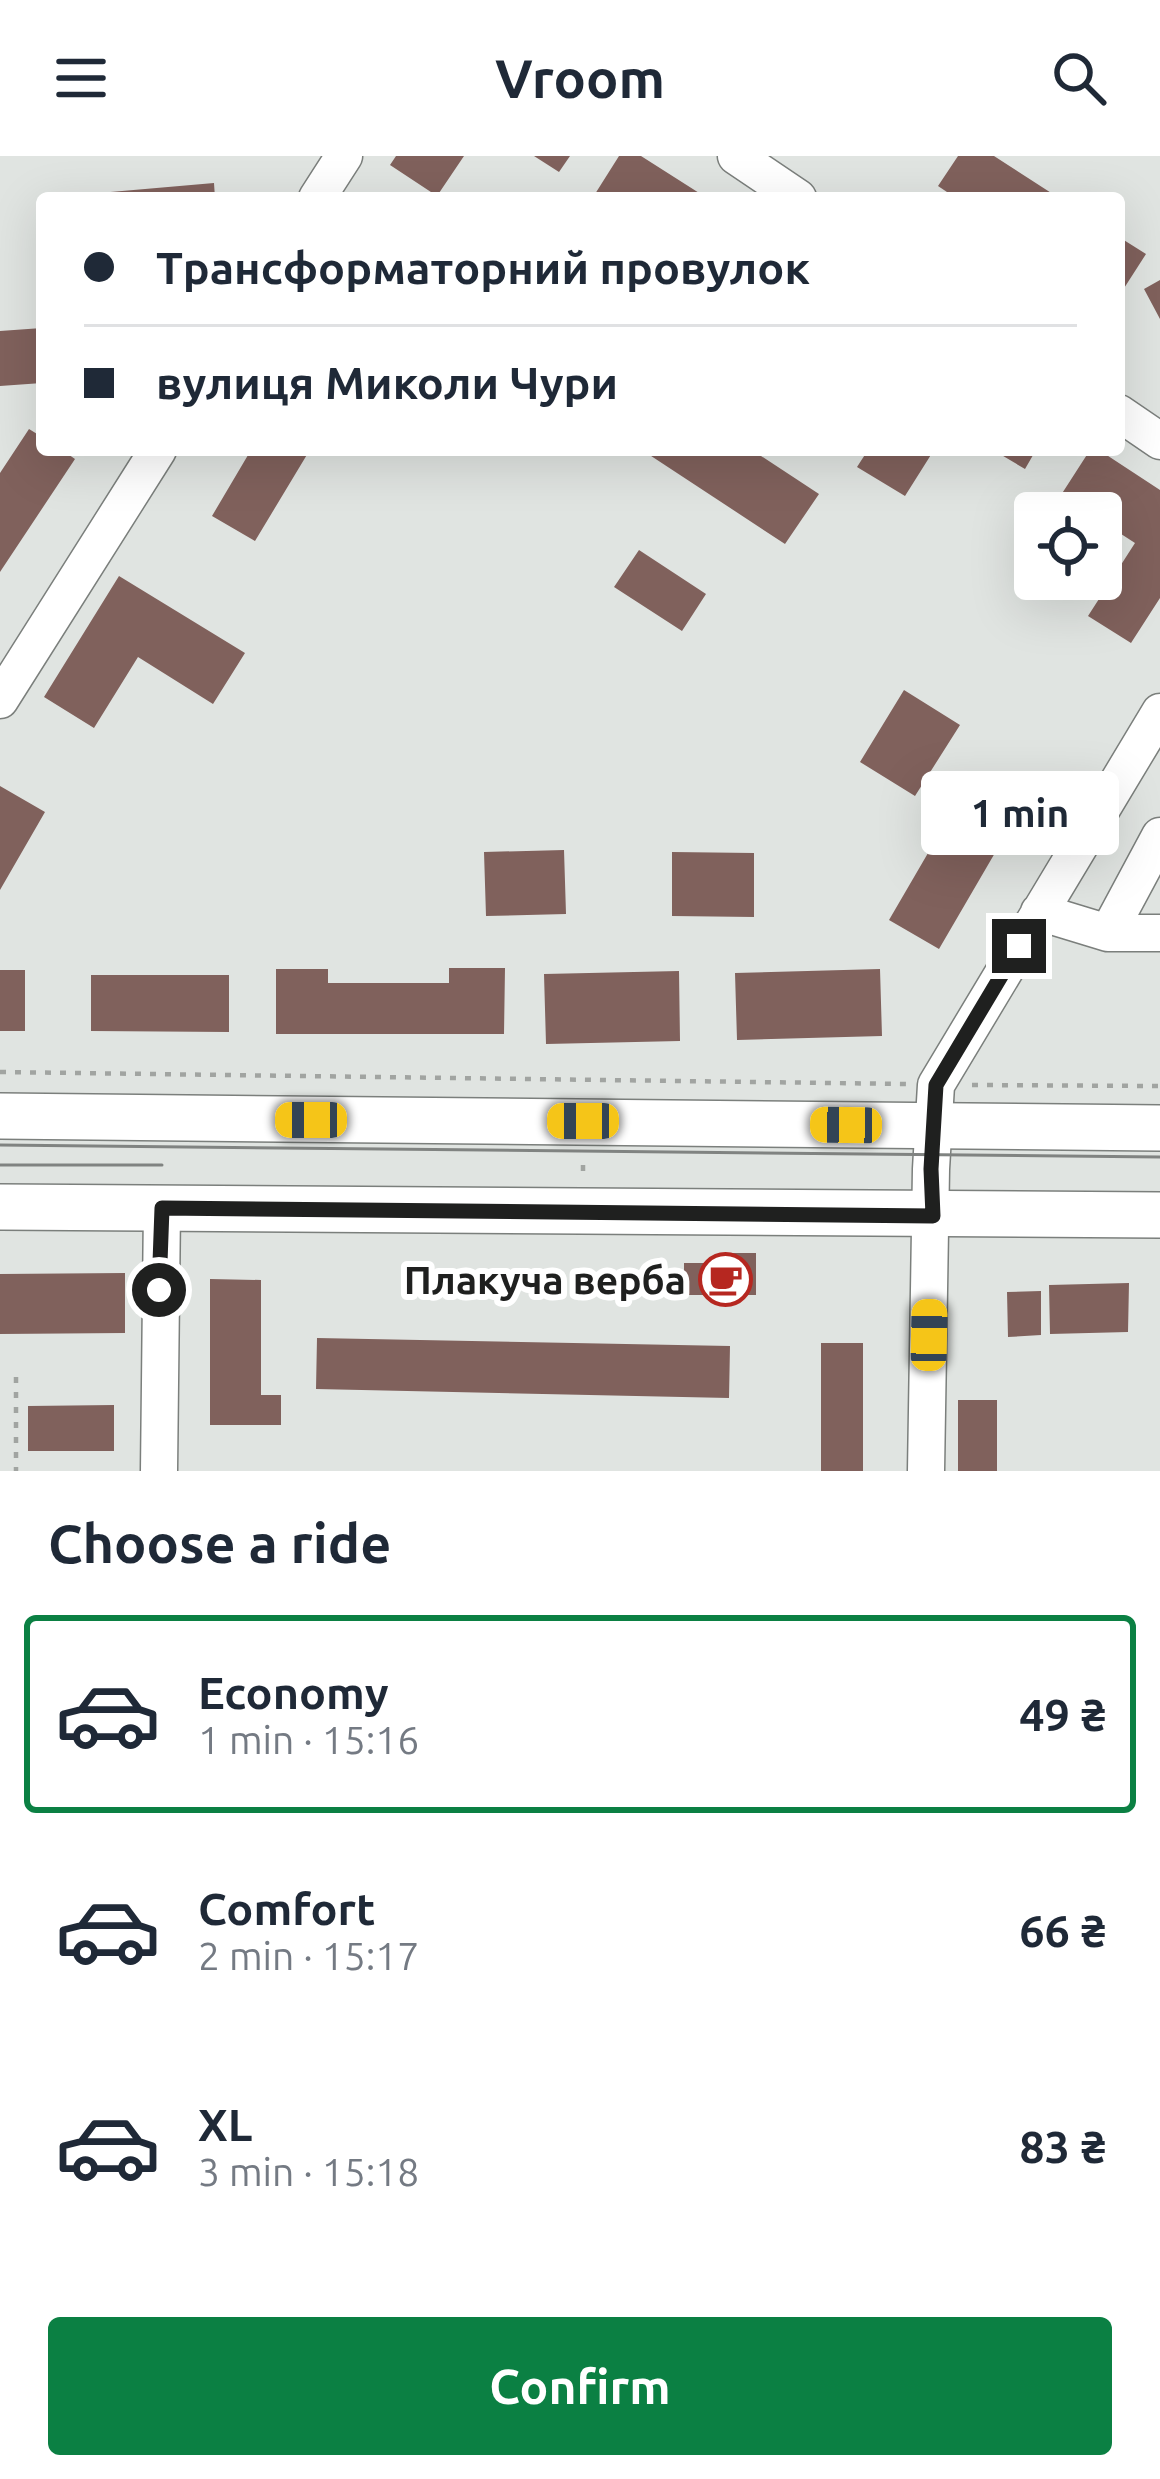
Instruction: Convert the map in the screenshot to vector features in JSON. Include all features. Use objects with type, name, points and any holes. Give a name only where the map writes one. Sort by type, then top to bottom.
[{"type":"main road","points":[[0,1116],[935,1106],[1160,1128]]},
{"type":"main road","points":[[0,1207],[1160,1215]]},
{"type":"street","points":[[321,192],[344,156]]},
{"type":"street","points":[[736,156],[789,192]]},
{"type":"street","points":[[1125,417],[1160,441]]},
{"type":"street","points":[[0,700],[154,456]]},
{"type":"street","points":[[926,1471],[935,1106],[1040,912],[1160,712]]},
{"type":"street","points":[[1108,933],[1160,836]]},
{"type":"street","points":[[1040,912],[1108,933],[1160,933]]},
{"type":"street","points":[[159,1471],[162,1208]]},
{"type":"path","points":[[0,1072],[935,1106],[1160,1086]]},
{"type":"path","points":[[16,1377],[16,1471]]},
{"type":"building","points":[[396,156],[464,156],[440,192],[431,192],[390,165]]},
{"type":"building","points":[[534,156],[570,156],[559,172]]},
{"type":"building","points":[[619,156],[641,156],[698,192],[596,192]]},
{"type":"building","points":[[958,156],[994,156],[1050,192],[947,192],[938,186]]},
{"type":"building","points":[[214,183],[215,192],[110,192]]},
{"type":"building","points":[[1125,241],[1146,254],[1125,287]]},
{"type":"building","points":[[1160,280],[1160,319],[1144,289]]},
{"type":"building","points":[[36,328],[36,383],[0,386],[0,331]]},
{"type":"building","points":[[29,429],[36,433],[36,456],[75,459],[0,572],[0,473]]},
{"type":"building","points":[[247,456],[306,456],[255,541],[212,516]]},
{"type":"building","points":[[651,456],[761,456],[819,494],[785,544]]},
{"type":"building","points":[[864,456],[930,456],[905,496],[857,467]]},
{"type":"building","points":[[1003,456],[1033,456],[1025,469]]},
{"type":"building","points":[[1086,456],[1108,456],[1160,490],[1160,598],[1131,643],[1088,616],[1098,600],[1122,600],[1122,563],[1135,543],[1122,535],[1122,492],[1063,492]]},
{"type":"building","points":[[639,550],[706,594],[682,631],[614,587]]},
{"type":"building","points":[[119,576],[245,653],[213,704],[138,657],[94,728],[44,697]]},
{"type":"building","points":[[904,690],[960,725],[915,796],[860,762]]},
{"type":"building","points":[[0,786],[45,812],[0,890]]},
{"type":"building","points":[[956,805],[1006,834],[939,949],[889,920]]},
{"type":"building","points":[[564,850],[566,914],[486,916],[484,852]]},
{"type":"building","points":[[672,852],[754,853],[754,917],[672,916]]},
{"type":"building","points":[[449,968],[505,968],[504,1034],[276,1034],[276,969],[328,969],[328,983],[449,983]]},
{"type":"building","points":[[880,969],[882,1036],[737,1040],[735,973]]},
{"type":"building","points":[[0,970],[25,970],[25,1031],[0,1031]]},
{"type":"building","points":[[679,971],[680,1041],[546,1044],[544,974]]},
{"type":"building","points":[[91,975],[229,975],[229,1032],[91,1031]]},
{"type":"building","points":[[727,1253],[756,1253],[756,1295],[684,1295],[684,1263],[727,1263]]},
{"type":"building","points":[[125,1273],[125,1333],[0,1334],[0,1274]]},
{"type":"building","points":[[210,1279],[261,1280],[261,1395],[281,1395],[281,1425],[210,1425]]},
{"type":"building","points":[[1129,1283],[1128,1332],[1050,1334],[1049,1285]]},
{"type":"building","points":[[1041,1291],[1041,1335],[1008,1337],[1007,1292]]},
{"type":"building","points":[[317,1338],[730,1346],[729,1398],[316,1389]]},
{"type":"building","points":[[821,1343],[863,1343],[863,1471],[821,1471]]},
{"type":"building","points":[[958,1400],[997,1400],[997,1471],[958,1471]]},
{"type":"building","points":[[114,1405],[114,1451],[28,1451],[28,1406]]},
{"type":"tram line","points":[[0,1145],[1160,1157]]},
{"type":"tram line","points":[[0,1165],[162,1165]]},
{"type":"place","name":"Плакуча верба","points":[[725,1280]]},
{"type":"route","points":[[159,1290],[162,1208],[933,1216],[936,1085],[1019,946]]}]
